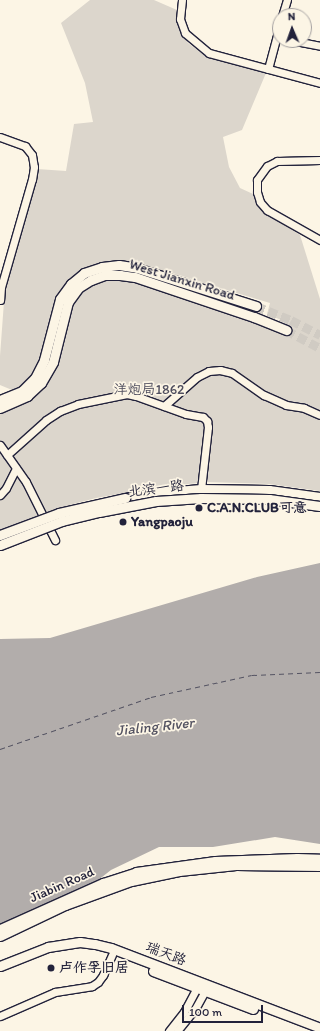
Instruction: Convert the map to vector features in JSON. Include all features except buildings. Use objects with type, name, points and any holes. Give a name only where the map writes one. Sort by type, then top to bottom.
[{"type":"main road","name":"West Jianxin Road","points":[[0,400],[22,390],[35,378],[44,360],[60,299],[71,284],[84,273],[102,267],[119,265],[137,268],[256,306]]},
{"type":"main road","name":"West Jianxin Road","points":[[0,408],[27,396],[41,383],[53,362],[68,302],[78,288],[91,280],[105,275],[120,275],[135,278],[254,317],[286,330]]},
{"type":"main road","name":"北滨一路","points":[[0,535],[59,514],[125,498],[153,493],[201,490],[269,490],[320,497]]},
{"type":"main road","name":"北滨一路","points":[[0,545],[62,521],[156,501],[201,498],[269,499],[320,506]]},
{"type":"main road","name":"Jiabin Road","points":[[0,929],[103,883],[136,872],[215,861],[297,858],[320,859]]},
{"type":"main road","name":"Jiabin Road","points":[[0,936],[65,905],[131,882],[178,871],[236,866],[320,866]]},
{"type":"main road","name":"瑞天路","points":[[0,966],[48,947],[80,942],[111,948],[202,987],[312,1031]]},
{"type":"main road","name":"瑞天路","points":[[0,972],[39,956],[67,949],[82,948],[112,955],[320,1028]]},
{"type":"street","points":[[182,0],[180,19],[186,33],[192,41],[209,53],[320,83]]},
{"type":"street","points":[[268,69],[275,48]]},
{"type":"street","points":[[0,137],[25,146],[32,155],[34,167],[32,179],[1,287],[0,300]]},
{"type":"street","points":[[320,160],[277,161],[267,166],[257,180],[257,192],[260,202],[267,210],[320,240]]},
{"type":"street","points":[[164,406],[197,377],[209,371],[220,370],[232,373],[269,398],[286,405],[304,408],[320,415]]},
{"type":"street","points":[[6,455],[46,420],[60,411],[78,404],[127,394],[186,414],[203,417],[207,421],[208,427],[201,490]]},
{"type":"street","points":[[0,445],[38,502],[55,540]]},
{"type":"street","points":[[0,495],[6,488],[16,468]]},
{"type":"street","points":[[0,1016],[55,992],[92,986],[104,975],[112,955]]},
{"type":"street","points":[[169,1031],[202,987]]},
{"type":"street","points":[[177,1031],[195,1009],[202,987]]},
{"type":"green space","name":"洋炮局1862","points":[[90,0],[154,0],[177,10],[181,33],[188,43],[205,56],[266,73],[242,130],[223,137],[229,167],[240,188],[253,194],[256,203],[267,214],[300,235],[320,299],[320,491],[269,484],[206,482],[153,488],[96,498],[58,508],[0,531],[0,413],[14,408],[31,399],[44,385],[70,303],[80,289],[92,281],[121,277],[251,321],[281,334],[286,322],[267,314],[270,303],[138,264],[119,260],[100,262],[81,270],[32,375],[22,386],[12,390],[0,385],[0,356],[5,288],[36,180],[37,169],[66,171],[74,124],[93,122],[85,83],[61,23]]},
{"type":"water","name":"Jialing River","points":[[320,563],[320,844],[275,837],[213,847],[159,847],[111,870],[65,906],[0,931],[0,639],[50,638],[257,577]]},
{"type":"ferry route","points":[[0,749],[151,697],[252,675],[320,672]]},
{"type":"tunnel","points":[[256,306],[291,320],[320,335]]},
{"type":"tunnel","points":[[286,330],[320,348]]},
{"type":"place","name":"C.A.N.CLUB可意","points":[[199,508]]},
{"type":"place","name":"Yangpaoju","points":[[123,522]]},
{"type":"place","name":"卢作孚旧居","points":[[51,968]]}]
